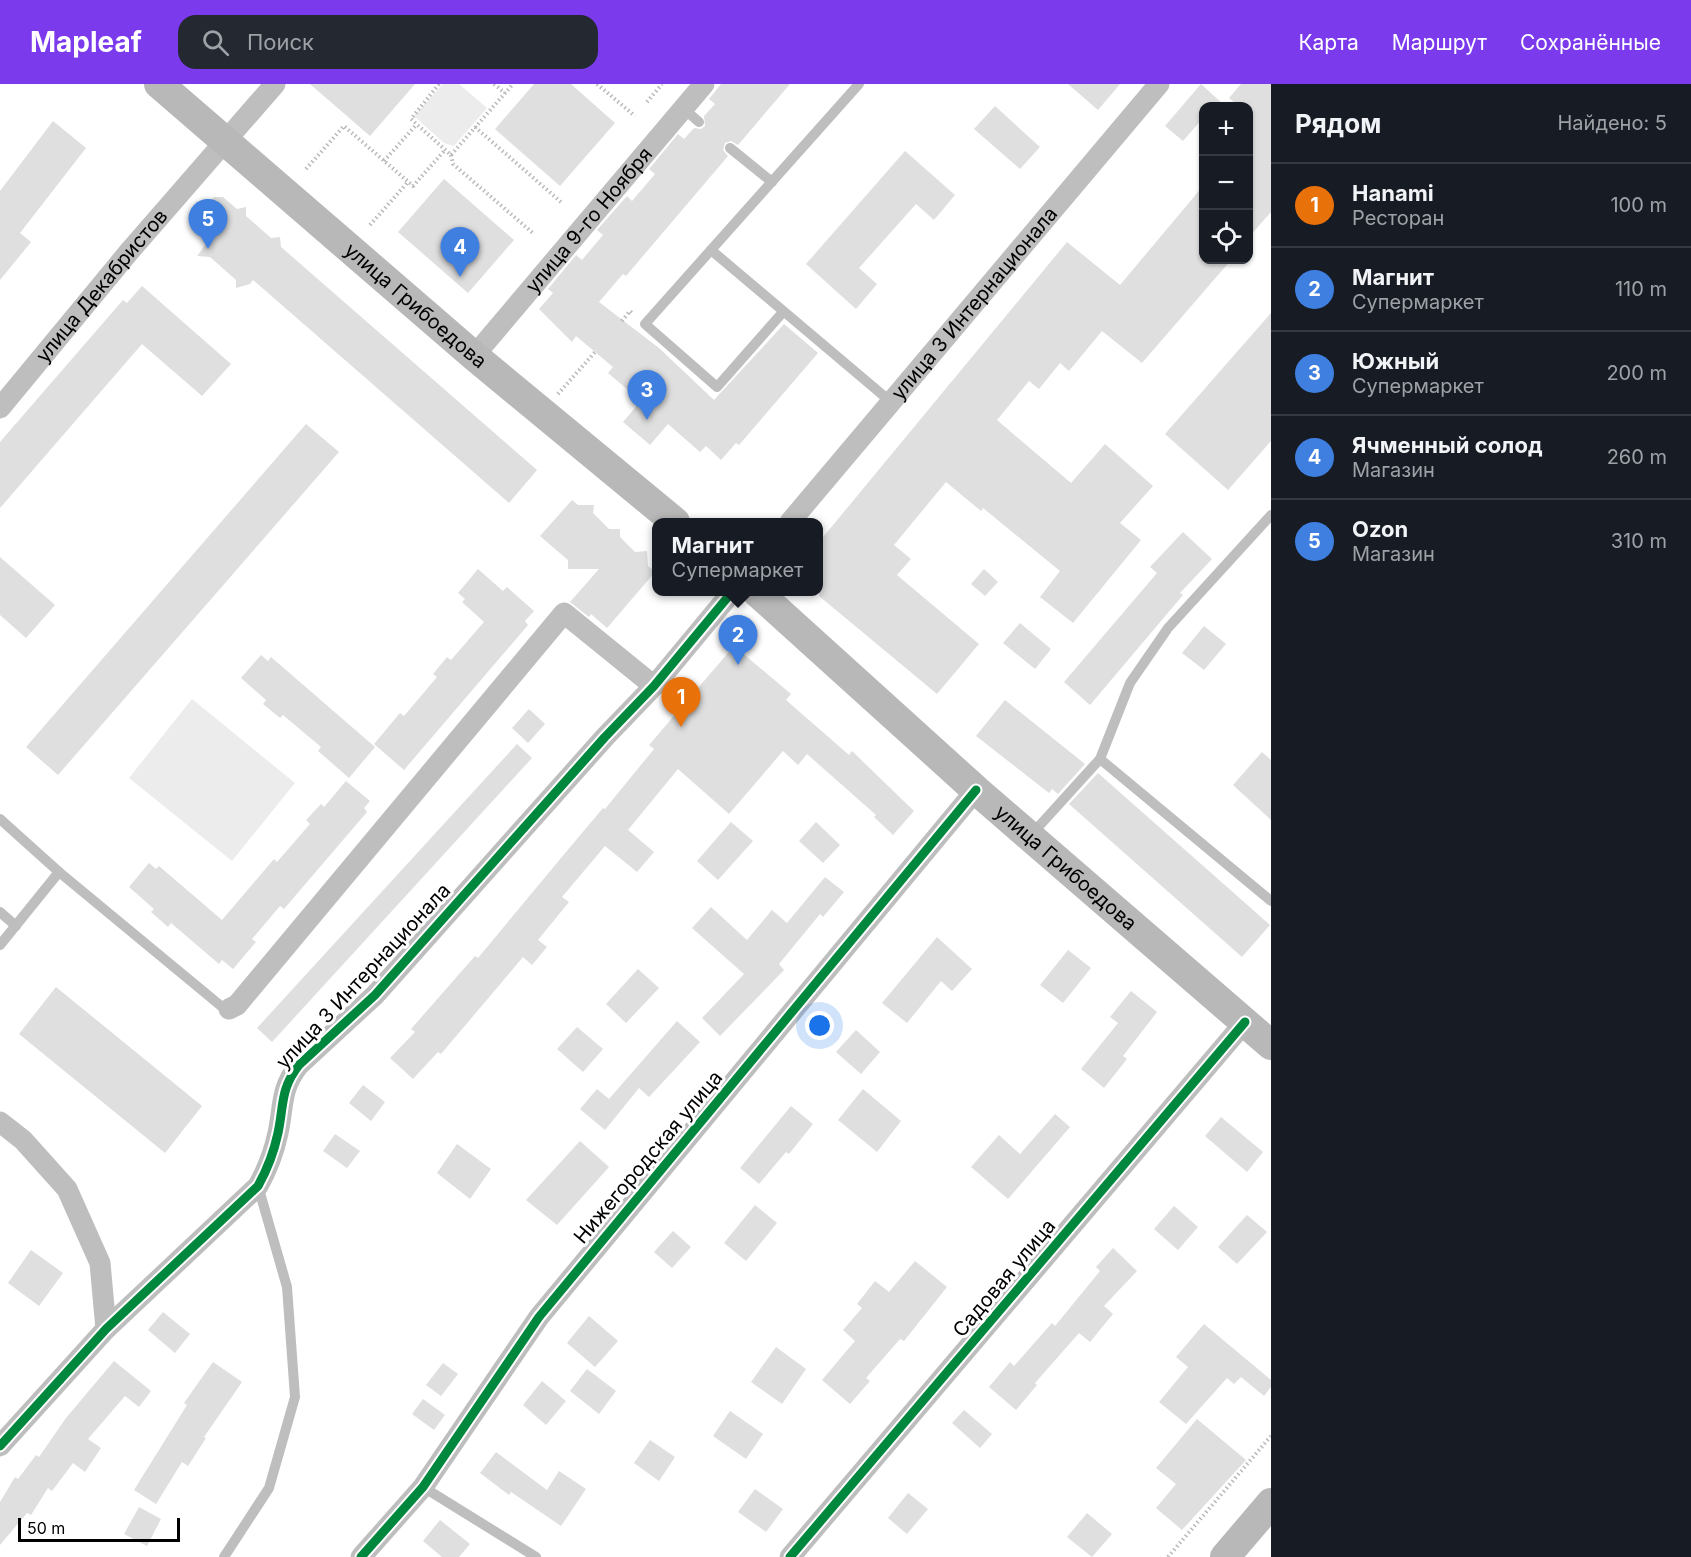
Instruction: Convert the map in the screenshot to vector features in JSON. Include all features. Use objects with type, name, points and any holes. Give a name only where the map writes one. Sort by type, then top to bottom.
[{"type":"street","name":"улица Грибоедова","points":[[159,84],[474,356],[670,518]]},
{"type":"street","name":"улица Декабристов","points":[[0,408],[224,141],[275,84]]},
{"type":"street","name":"улица 9-го Ноября","points":[[474,356],[691,115],[704,84]]},
{"type":"street","name":"улица 3 Интернационала","points":[[793,518],[1159,84]]},
{"type":"street","name":"улица 3 Интернационала","points":[[0,1446],[106,1329],[258,1186],[271,1162],[279,1130],[283,1092],[298,1065],[375,995],[605,737],[654,686],[728,596]]},
{"type":"street","name":"улица Грибоедова","points":[[763,596],[976,790],[1271,1045]]},
{"type":"street","points":[[229,1009],[237,1005],[564,613],[654,686]]},
{"type":"street","name":"Нижегородская улица","points":[[361,1557],[423,1487],[538,1317],[976,790]]},
{"type":"street","name":"Садовая улица","points":[[790,1557],[1245,1022]]},
{"type":"street","points":[[0,1122],[23,1140],[67,1189],[100,1263],[106,1329]]},
{"type":"street","points":[[1225,1557],[1271,1503]]},
{"type":"lane","points":[[783,312],[717,387],[645,324],[859,84]]},
{"type":"lane","points":[[730,148],[772,182]]},
{"type":"lane","points":[[711,250],[891,402]]},
{"type":"lane","points":[[1030,836],[1100,759],[1130,683],[1168,628],[1271,515]]},
{"type":"lane","points":[[1100,759],[1271,901]]},
{"type":"lane","points":[[0,819],[59,872],[221,1006],[229,1009]]},
{"type":"lane","points":[[0,945],[59,872]]},
{"type":"lane","points":[[0,912],[16,926]]},
{"type":"lane","points":[[224,1557],[269,1488],[295,1397],[287,1287],[258,1186]]},
{"type":"lane","points":[[423,1487],[536,1557]]},
{"type":"path","points":[[439,84],[411,116],[416,125],[451,155],[453,164],[534,234]]},
{"type":"path","points":[[494,84],[505,93]]},
{"type":"path","points":[[451,155],[513,84]]},
{"type":"path","points":[[597,84],[635,116]]},
{"type":"path","points":[[603,89],[607,84]]},
{"type":"path","points":[[647,102],[661,86],[655,84]]},
{"type":"path","points":[[384,162],[416,125]]},
{"type":"path","points":[[306,169],[344,126],[415,186],[445,150]]},
{"type":"path","points":[[475,127],[561,202]]},
{"type":"path","points":[[370,225],[408,182]]},
{"type":"path","points":[[542,412],[595,352]]},
{"type":"path","points":[[1168,1557],[1271,1436]]},
{"type":"shaded area","points":[[443,84],[459,84],[487,108],[454,146],[444,143],[414,116]]},
{"type":"shaded area","points":[[192,699],[295,783],[232,861],[129,778]]},
{"type":"building","points":[[310,84],[415,84],[370,136]]},
{"type":"building","points":[[534,84],[571,84],[615,123],[560,186],[495,129]]},
{"type":"building","points":[[721,84],[790,84],[738,145],[731,141],[725,143],[723,150],[728,156],[626,276],[623,274],[599,302],[659,348],[714,400],[784,324],[818,353],[739,445],[736,443],[721,460],[706,446],[700,452],[668,424],[650,445],[623,422],[641,401],[608,373],[613,367],[576,336],[572,342],[539,309],[553,293],[548,289],[576,255],[582,260],[603,235],[597,230],[627,196],[632,201],[655,174],[649,169],[678,134],[684,139],[694,128],[701,129],[705,126],[704,116],[715,104],[709,99]]},
{"type":"building","points":[[1068,84],[1120,84],[1098,110]]},
{"type":"building","points":[[1201,84],[1221,102],[1199,102],[1199,123],[1183,141],[1165,126]]},
{"type":"building","points":[[1241,84],[1271,84],[1271,212],[1253,232],[1253,102],[1234,102],[1229,98]]},
{"type":"building","points":[[995,106],[1040,147],[1020,169],[974,129]]},
{"type":"building","points":[[53,121],[86,148],[20,233],[31,242],[0,280],[0,191]]},
{"type":"building","points":[[905,151],[955,195],[934,220],[916,204],[859,268],[877,284],[856,309],[806,264]]},
{"type":"building","points":[[444,179],[514,240],[468,293],[398,232]]},
{"type":"building","points":[[1199,191],[1199,264],[1228,264],[1142,363],[1102,331],[1069,371],[1060,363],[1039,389],[1029,381],[997,420],[1071,483],[1105,444],[1153,486],[1120,523],[1141,540],[1073,623],[1040,597],[1060,571],[983,508],[981,511],[946,482],[894,545],[911,559],[897,575],[979,644],[937,694],[819,596],[823,596],[823,537],[1067,242],[1120,285]]},
{"type":"building","points":[[214,197],[223,197],[237,209],[246,207],[246,216],[271,238],[280,237],[281,247],[537,470],[509,503],[253,280],[250,284],[236,288],[236,280],[210,257],[197,256],[209,240],[191,225]]},
{"type":"building","points":[[142,286],[231,364],[202,396],[142,344],[0,508],[0,442],[123,300],[127,303]]},
{"type":"building","points":[[1271,313],[1271,441],[1228,490],[1165,434]]},
{"type":"building","points":[[306,424],[339,452],[58,775],[26,747]]},
{"type":"building","points":[[572,500],[578,505],[594,505],[593,513],[609,529],[620,529],[620,537],[635,552],[647,551],[648,566],[652,569],[652,576],[607,628],[591,614],[589,617],[570,602],[599,569],[568,569],[568,560],[540,536]]},
{"type":"building","points":[[1183,532],[1212,559],[1180,593],[1183,595],[1090,705],[1064,682],[1157,573],[1150,567]]},
{"type":"building","points":[[0,557],[55,605],[26,638],[0,615]]},
{"type":"building","points":[[478,569],[503,591],[507,587],[534,611],[525,621],[528,625],[404,770],[374,744],[400,713],[404,716],[437,677],[433,674],[447,657],[451,660],[484,622],[462,602],[465,599],[458,593]]},
{"type":"building","points":[[984,569],[998,582],[985,596],[971,584]]},
{"type":"building","points":[[1020,623],[1051,649],[1035,669],[1003,643]]},
{"type":"building","points":[[1204,626],[1226,644],[1204,670],[1182,653]]},
{"type":"building","points":[[734,646],[791,694],[786,700],[849,755],[852,751],[914,811],[893,835],[874,817],[876,815],[807,754],[798,765],[783,751],[729,814],[678,769],[628,830],[654,852],[637,872],[605,846],[562,897],[569,902],[538,940],[547,947],[532,965],[523,957],[441,1054],[438,1052],[413,1079],[390,1058],[415,1032],[411,1029],[475,956],[478,958],[603,808],[605,809],[654,749],[649,745]]},
{"type":"building","points":[[261,655],[268,661],[271,657],[375,747],[349,778],[318,751],[321,747],[283,715],[280,718],[263,704],[266,700],[241,678]]},
{"type":"building","points":[[1005,700],[1085,764],[1058,794],[1052,789],[1049,793],[976,736]]},
{"type":"building","points":[[529,709],[545,724],[528,743],[512,728]]},
{"type":"building","points":[[517,744],[532,758],[272,1042],[257,1028]]},
{"type":"building","points":[[1262,752],[1271,760],[1271,820],[1233,785]]},
{"type":"building","points":[[1098,773],[1270,925],[1242,957],[1069,804]]},
{"type":"building","points":[[346,781],[370,801],[364,808],[367,812],[284,909],[280,906],[252,939],[256,942],[233,969],[222,960],[219,964],[171,923],[168,927],[151,912],[154,909],[129,887],[149,863],[156,869],[159,866],[222,920],[274,859],[277,862],[310,824],[306,820],[321,804],[324,807]]},
{"type":"building","points":[[731,822],[753,841],[718,880],[697,861]]},
{"type":"building","points":[[816,822],[840,845],[823,863],[799,841]]},
{"type":"building","points":[[825,877],[844,892],[823,917],[820,914],[779,964],[784,970],[720,1036],[702,1018],[744,974],[692,928],[711,907],[747,940],[772,910],[787,923]]},
{"type":"building","points":[[937,937],[972,969],[952,991],[941,981],[907,1023],[882,1003]]},
{"type":"building","points":[[1068,950],[1091,968],[1063,1003],[1040,985]]},
{"type":"building","points":[[638,969],[659,988],[626,1023],[606,1004]]},
{"type":"building","points":[[56,987],[202,1106],[165,1153],[19,1034]]},
{"type":"building","points":[[1131,991],[1157,1012],[1123,1056],[1127,1059],[1104,1088],[1081,1069],[1118,1023],[1110,1017]]},
{"type":"building","points":[[677,1021],[700,1042],[649,1097],[639,1088],[605,1130],[580,1109],[597,1089],[609,1099]]},
{"type":"building","points":[[577,1027],[603,1049],[583,1072],[557,1049]]},
{"type":"building","points":[[856,1030],[880,1052],[861,1074],[836,1052]]},
{"type":"building","points":[[363,1085],[385,1102],[371,1121],[349,1103]]},
{"type":"building","points":[[863,1089],[901,1121],[877,1152],[838,1120]]},
{"type":"building","points":[[791,1106],[813,1124],[789,1154],[786,1152],[759,1184],[740,1168]]},
{"type":"building","points":[[1055,1114],[1070,1127],[1008,1199],[971,1167],[999,1135],[1020,1154]]},
{"type":"building","points":[[1221,1117],[1263,1152],[1247,1172],[1205,1136]]},
{"type":"building","points":[[335,1134],[360,1151],[347,1168],[323,1151]]},
{"type":"building","points":[[580,1141],[609,1167],[557,1225],[526,1200]]},
{"type":"building","points":[[457,1144],[491,1169],[470,1199],[437,1173]]},
{"type":"building","points":[[755,1205],[777,1223],[746,1261],[724,1243]]},
{"type":"building","points":[[1174,1206],[1198,1227],[1178,1250],[1154,1229]]},
{"type":"building","points":[[1247,1215],[1267,1232],[1237,1264],[1218,1247]]},
{"type":"building","points":[[673,1231],[691,1247],[672,1268],[654,1252]]},
{"type":"building","points":[[1113,1248],[1137,1271],[1104,1306],[1113,1314],[1090,1342],[1079,1333],[1035,1383],[1037,1385],[1016,1410],[989,1387],[1010,1362],[1014,1366],[1052,1323],[1055,1326],[1100,1271],[1096,1267]]},
{"type":"building","points":[[31,1250],[63,1273],[39,1306],[8,1283]]},
{"type":"building","points":[[915,1261],[947,1287],[904,1341],[900,1339],[866,1378],[870,1381],[850,1404],[822,1380],[855,1341],[843,1330],[862,1308],[857,1304],[875,1281],[889,1292]]},
{"type":"building","points":[[163,1312],[190,1334],[175,1353],[148,1330]]},
{"type":"building","points":[[589,1316],[618,1341],[595,1367],[567,1343]]},
{"type":"building","points":[[1204,1324],[1271,1380],[1271,1387],[1264,1396],[1241,1377],[1234,1384],[1227,1378],[1186,1424],[1159,1402],[1188,1367],[1176,1357]]},
{"type":"building","points":[[776,1347],[806,1369],[782,1404],[751,1382]]},
{"type":"building","points":[[114,1361],[151,1391],[139,1407],[125,1396],[88,1439],[101,1448],[85,1472],[73,1463],[52,1491],[48,1488],[31,1515],[27,1513],[0,1545],[0,1502],[15,1477],[18,1479],[36,1455],[39,1457],[66,1418]]},
{"type":"building","points":[[213,1362],[242,1382],[204,1437],[206,1438],[188,1466],[182,1462],[156,1504],[134,1490],[187,1405],[184,1403]]},
{"type":"building","points":[[443,1363],[458,1374],[441,1396],[426,1385]]},
{"type":"building","points":[[587,1369],[616,1391],[599,1414],[570,1391]]},
{"type":"building","points":[[542,1381],[566,1401],[546,1425],[523,1405]]},
{"type":"building","points":[[423,1399],[445,1415],[434,1430],[412,1414]]},
{"type":"building","points":[[964,1410],[992,1434],[980,1448],[952,1423]]},
{"type":"building","points":[[730,1411],[763,1434],[746,1459],[713,1436]]},
{"type":"building","points":[[1197,1419],[1246,1460],[1182,1530],[1156,1508],[1176,1484],[1156,1468]]},
{"type":"building","points":[[650,1440],[675,1457],[659,1481],[634,1463]]},
{"type":"building","points":[[496,1452],[547,1490],[559,1471],[586,1489],[561,1526],[511,1492],[509,1495],[480,1473]]},
{"type":"building","points":[[755,1489],[783,1509],[766,1532],[738,1512]]},
{"type":"building","points":[[908,1493],[928,1509],[907,1534],[888,1518]]},
{"type":"building","points":[[139,1507],[161,1519],[147,1546],[124,1534]]},
{"type":"building","points":[[1087,1513],[1112,1534],[1092,1557],[1067,1537]]},
{"type":"building","points":[[440,1520],[470,1544],[459,1557],[442,1557],[423,1541]]},
{"type":"cycle path","points":[[0,1446],[106,1329],[258,1186],[275,1147],[286,1090],[299,1065],[375,995],[605,737],[654,686],[729,596]]},
{"type":"cycle path","points":[[361,1557],[423,1487],[539,1317],[976,790]]},
{"type":"cycle path","points":[[790,1557],[1245,1022]]},
{"type":"place","name":"Ozon","points":[[208,249]]},
{"type":"place","name":"Ячменный солод","points":[[460,277]]},
{"type":"place","name":"Южный","points":[[647,420]]},
{"type":"place","name":"Магнит","points":[[738,665]]},
{"type":"place","name":"Hanami","points":[[681,727]]}]
